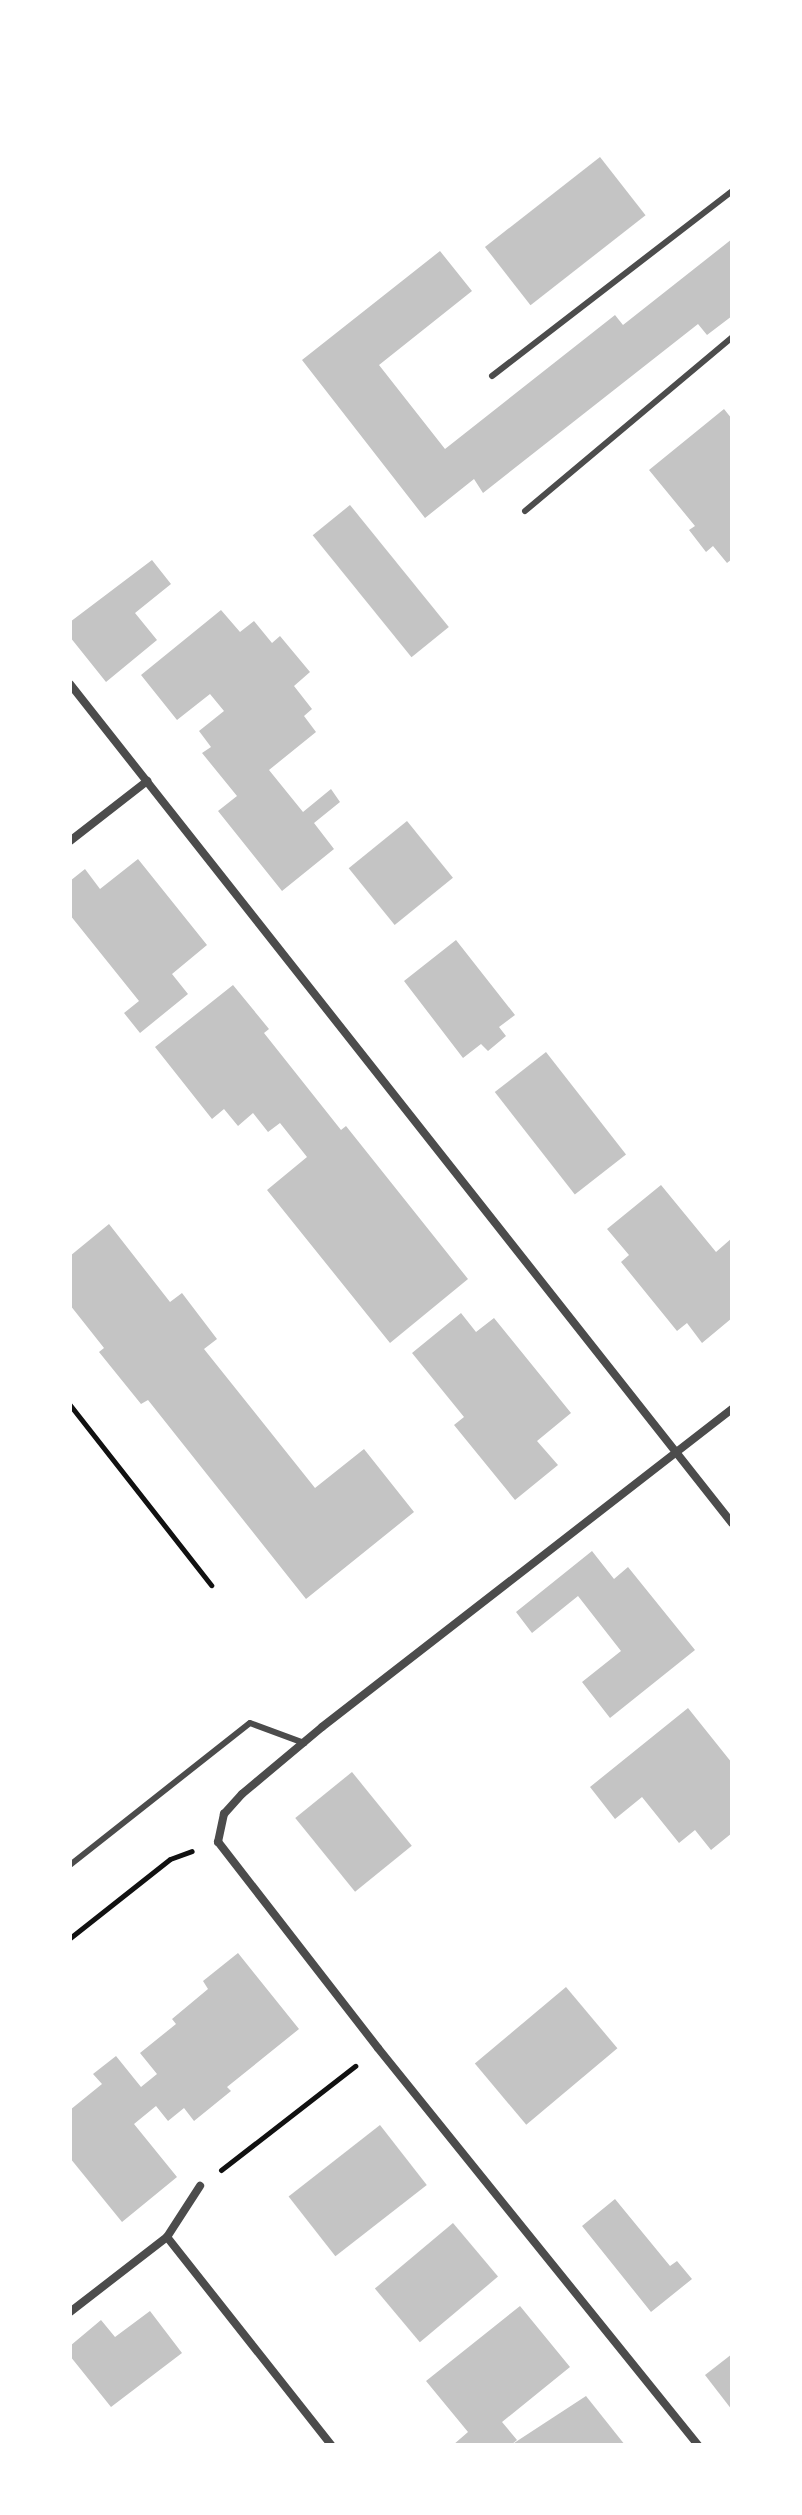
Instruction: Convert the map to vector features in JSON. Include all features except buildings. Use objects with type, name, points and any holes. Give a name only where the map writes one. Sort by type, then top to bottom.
[{"type":"street","points":[[70,684],[732,1523]]},
{"type":"street","points":[[70,841],[147,781]]},
{"type":"street","points":[[698,2445],[378,2048],[218,1842],[224,1814],[242,1794],[732,1409]]},
{"type":"street","points":[[70,2312],[167,2237],[200,2186]]},
{"type":"street","points":[[167,2237],[331,2445]]},
{"type":"lane","points":[[492,376],[732,191]]},
{"type":"lane","points":[[525,511],[732,337]]},
{"type":"lane","points":[[70,1865],[250,1723],[304,1743]]},
{"type":"path","points":[[70,1405],[211,1585]]},
{"type":"path","points":[[70,1938],[170,1859],[218,1842]]},
{"type":"path","points":[[200,2186],[378,2048]]}]
